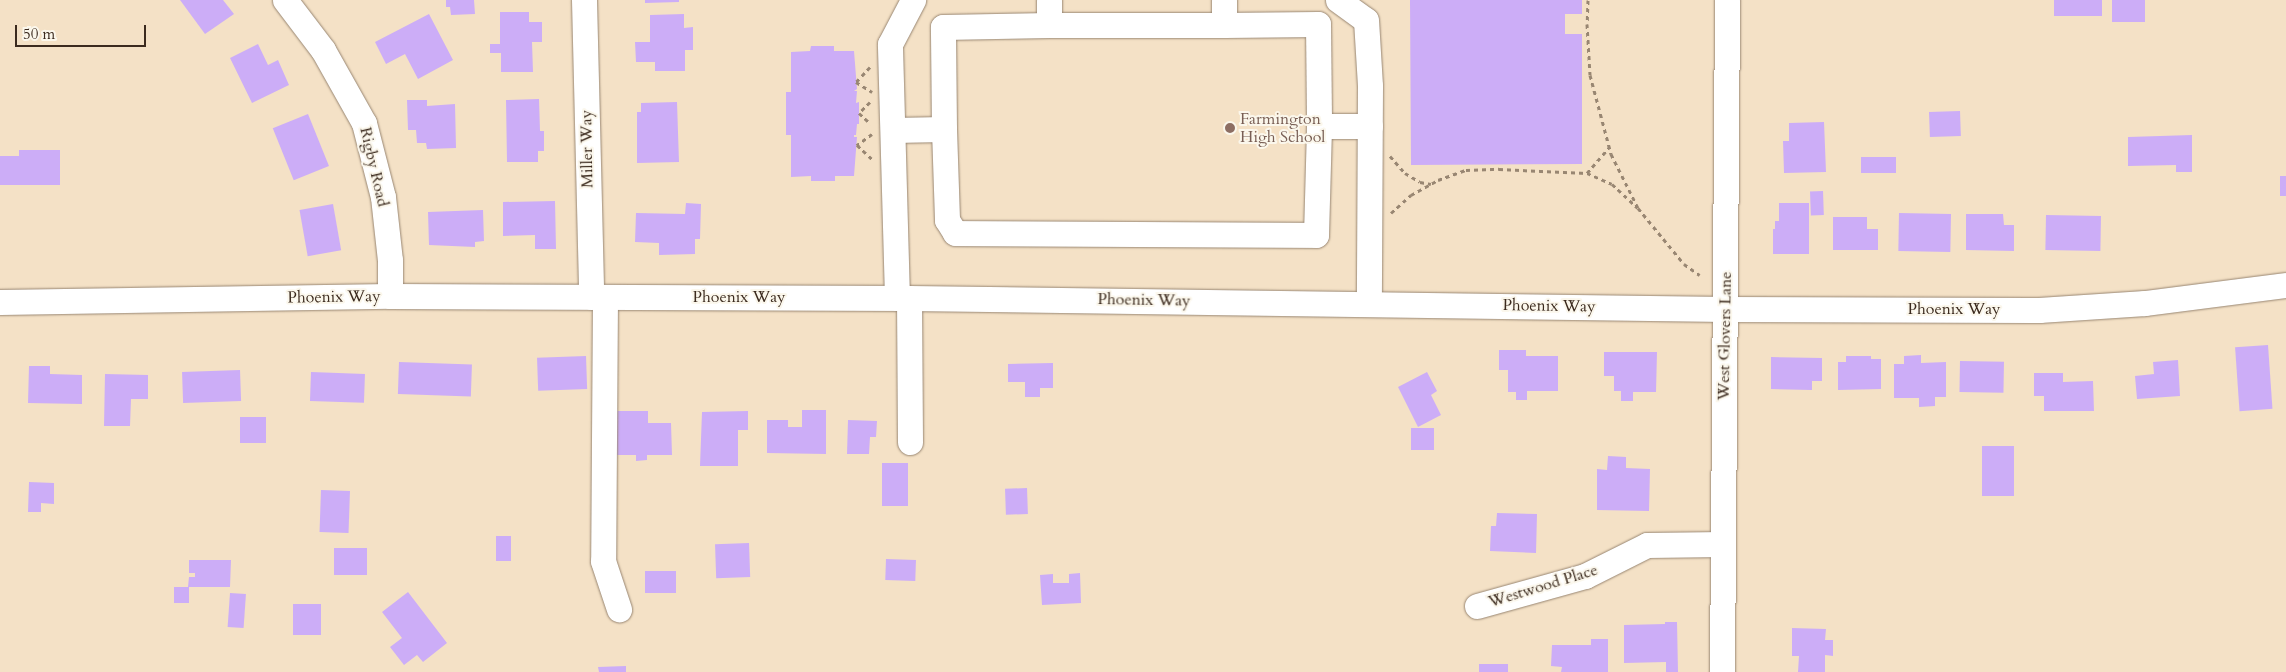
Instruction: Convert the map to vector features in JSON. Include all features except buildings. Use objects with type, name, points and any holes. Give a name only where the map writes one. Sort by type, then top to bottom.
[{"type":"street","name":"Rigby Road","points":[[284,0],[323,50],[364,123],[383,197],[390,260],[390,296]]},
{"type":"street","name":"Miller Way","points":[[584,0],[598,297],[603,561],[619,609]]},
{"type":"street","points":[[910,442],[890,44],[914,0]]},
{"type":"street","points":[[1049,0],[1049,25]]},
{"type":"street","points":[[1224,0],[1224,25]]},
{"type":"street","points":[[1338,0],[1366,20],[1370,126],[1369,303]]},
{"type":"street","name":"West Glovers Lane","points":[[1722,672],[1727,0]]},
{"type":"street","points":[[1318,24],[1316,235],[955,234],[947,220],[942,27],[1049,25],[1318,24]]},
{"type":"street","points":[[1318,126],[1370,126]]},
{"type":"street","points":[[893,130],[944,129]]},
{"type":"street","name":"Phoenix Way","points":[[0,302],[390,296],[903,298],[1726,309],[2039,310],[2145,303],[2286,285]]},
{"type":"street","name":"Westwood Place","points":[[1477,606],[1586,576],[1647,546],[1723,544]]},
{"type":"path","points":[[1588,0],[1587,24],[1590,76],[1610,148],[1638,208]]},
{"type":"path","points":[[859,113],[877,95],[856,82],[877,60]]},
{"type":"path","points":[[859,113],[868,113]]},
{"type":"path","points":[[859,113],[877,130],[857,145],[878,164]]},
{"type":"path","points":[[1587,173],[1610,148]]},
{"type":"path","points":[[1386,150],[1405,173],[1420,182],[1431,184]]},
{"type":"path","points":[[1389,218],[1392,211],[1411,195],[1431,184],[1466,170],[1530,169],[1587,173],[1612,184],[1638,208],[1684,264],[1700,275]]},
{"type":"place","name":"Farmington High School","points":[[1230,128]]}]
